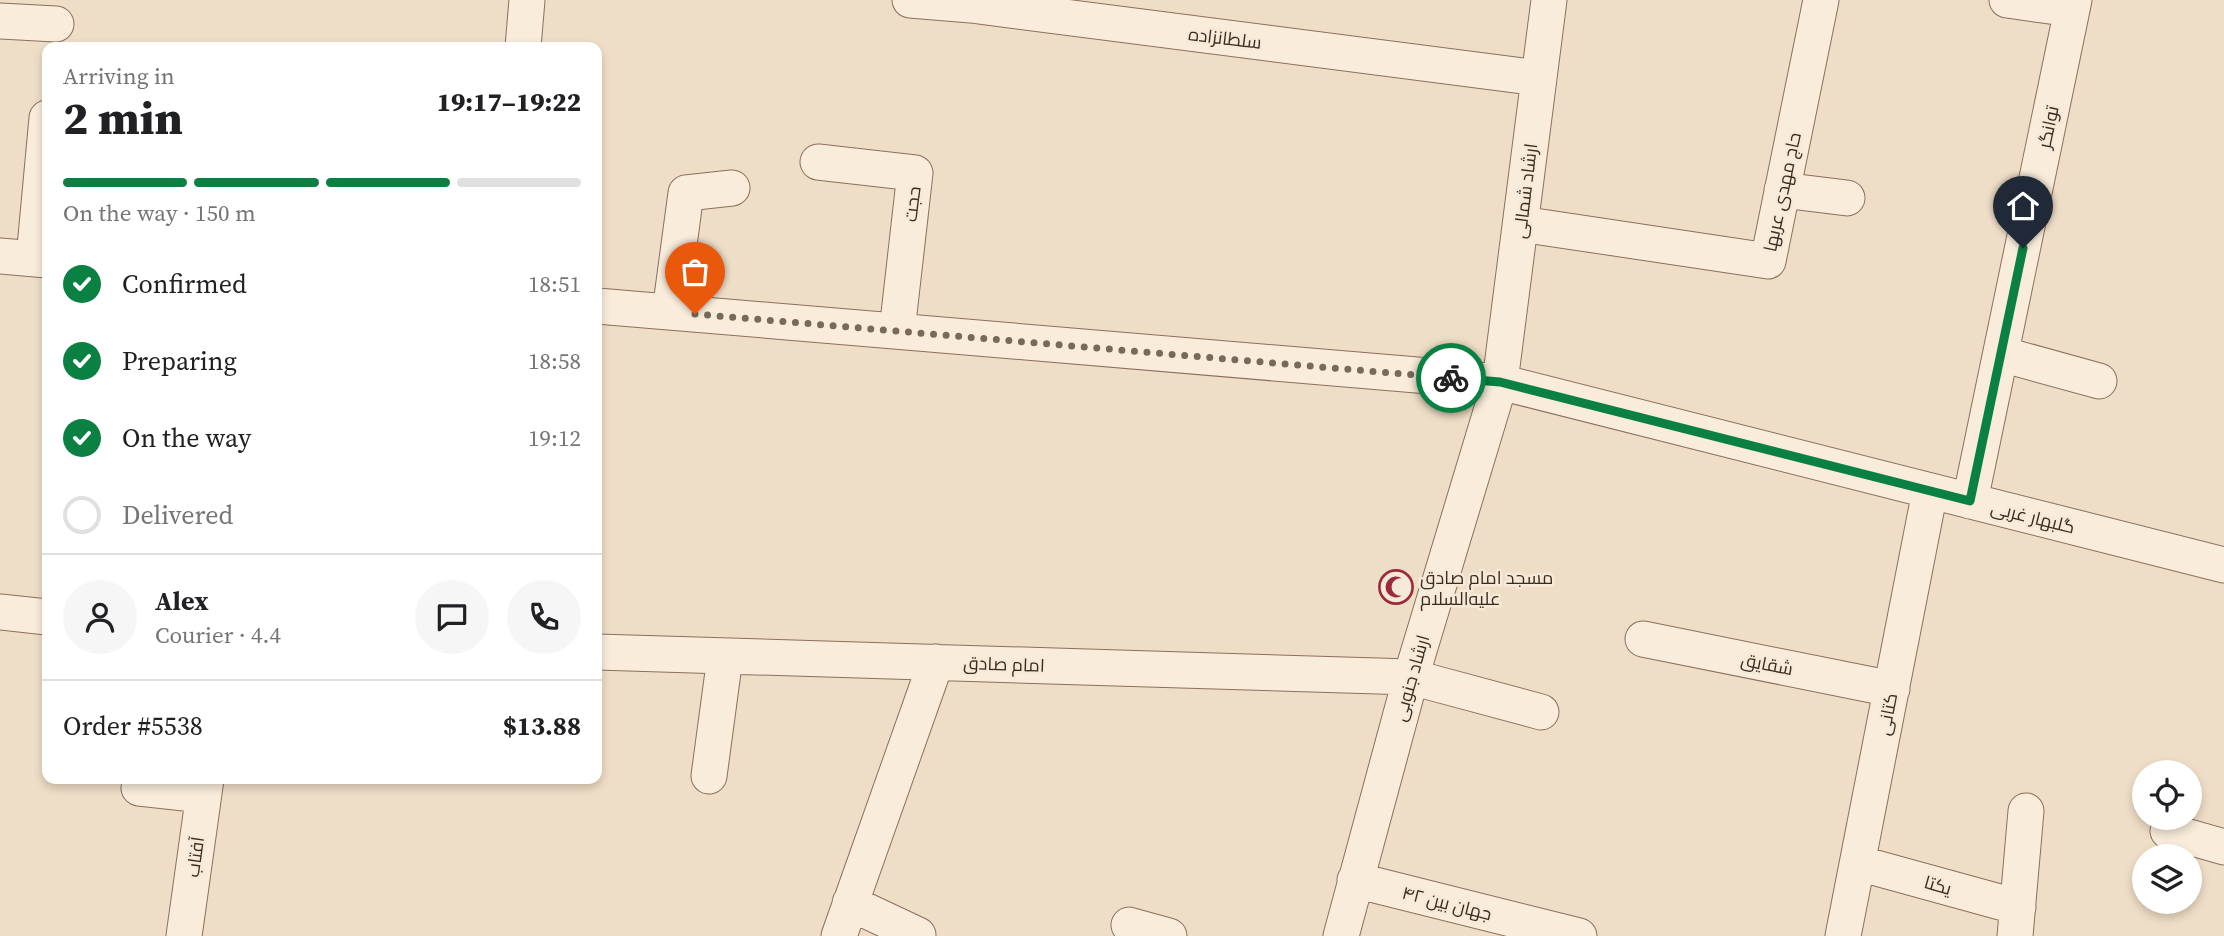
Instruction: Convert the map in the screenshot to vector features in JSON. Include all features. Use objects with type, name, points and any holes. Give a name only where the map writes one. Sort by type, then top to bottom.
[{"type":"street","points":[[523,42],[527,0]]},
{"type":"street","name":"سلطانزاده","points":[[910,0],[972,3],[1539,78]]},
{"type":"street","name":"ارشاد شمالی","points":[[1500,382],[1549,0]]},
{"type":"street","name":"حاج مهدی عربها","points":[[1521,223],[1768,261],[1821,0]]},
{"type":"street","points":[[2007,0],[2073,4]]},
{"type":"street","name":"توانگر","points":[[1970,501],[2073,4]]},
{"type":"street","points":[[0,21],[56,24]]},
{"type":"street","points":[[27,258],[42,160]]},
{"type":"street","name":"حجت","points":[[818,162],[915,173],[897,331]]},
{"type":"street","points":[[670,312],[686,193],[732,188]]},
{"type":"street","points":[[1782,190],[1847,198]]},
{"type":"street","name":"گلبهار غربی","points":[[602,306],[1500,382],[2224,565]]},
{"type":"street","points":[[2000,354],[2099,381]]},
{"type":"street","name":"ارشاد جنوبی","points":[[1341,936],[1411,677],[1500,382]]},
{"type":"street","name":"کتانی","points":[[1843,936],[1930,491]]},
{"type":"street","points":[[0,612],[42,616]]},
{"type":"street","name":"شقایق","points":[[1643,639],[1892,689]]},
{"type":"street","name":"امام صادق","points":[[602,652],[1411,677],[1541,712]]},
{"type":"street","points":[[709,776],[725,657]]},
{"type":"street","points":[[839,936],[936,662]]},
{"type":"street","points":[[139,788],[205,787]]},
{"type":"street","name":"آفتاب","points":[[184,936],[205,787]]},
{"type":"street","points":[[2016,922],[2026,811]]},
{"type":"street","points":[[2168,831],[2224,847]]},
{"type":"street","name":"یکتا","points":[[1858,863],[2016,922]]},
{"type":"street","name":"جهان بین ۴۲","points":[[1355,880],[1579,936]]},
{"type":"street","points":[[850,903],[918,935]]},
{"type":"street","points":[[1129,925],[1169,936]]},
{"type":"way so far","points":[[695,314],[1451,378]]},
{"type":"place","name":"مسجد امام صادق علیه‌السلام","points":[[1396,587]]},
{"type":"route","points":[[1451,378],[1500,382],[1970,501],[2023,248]]}]
